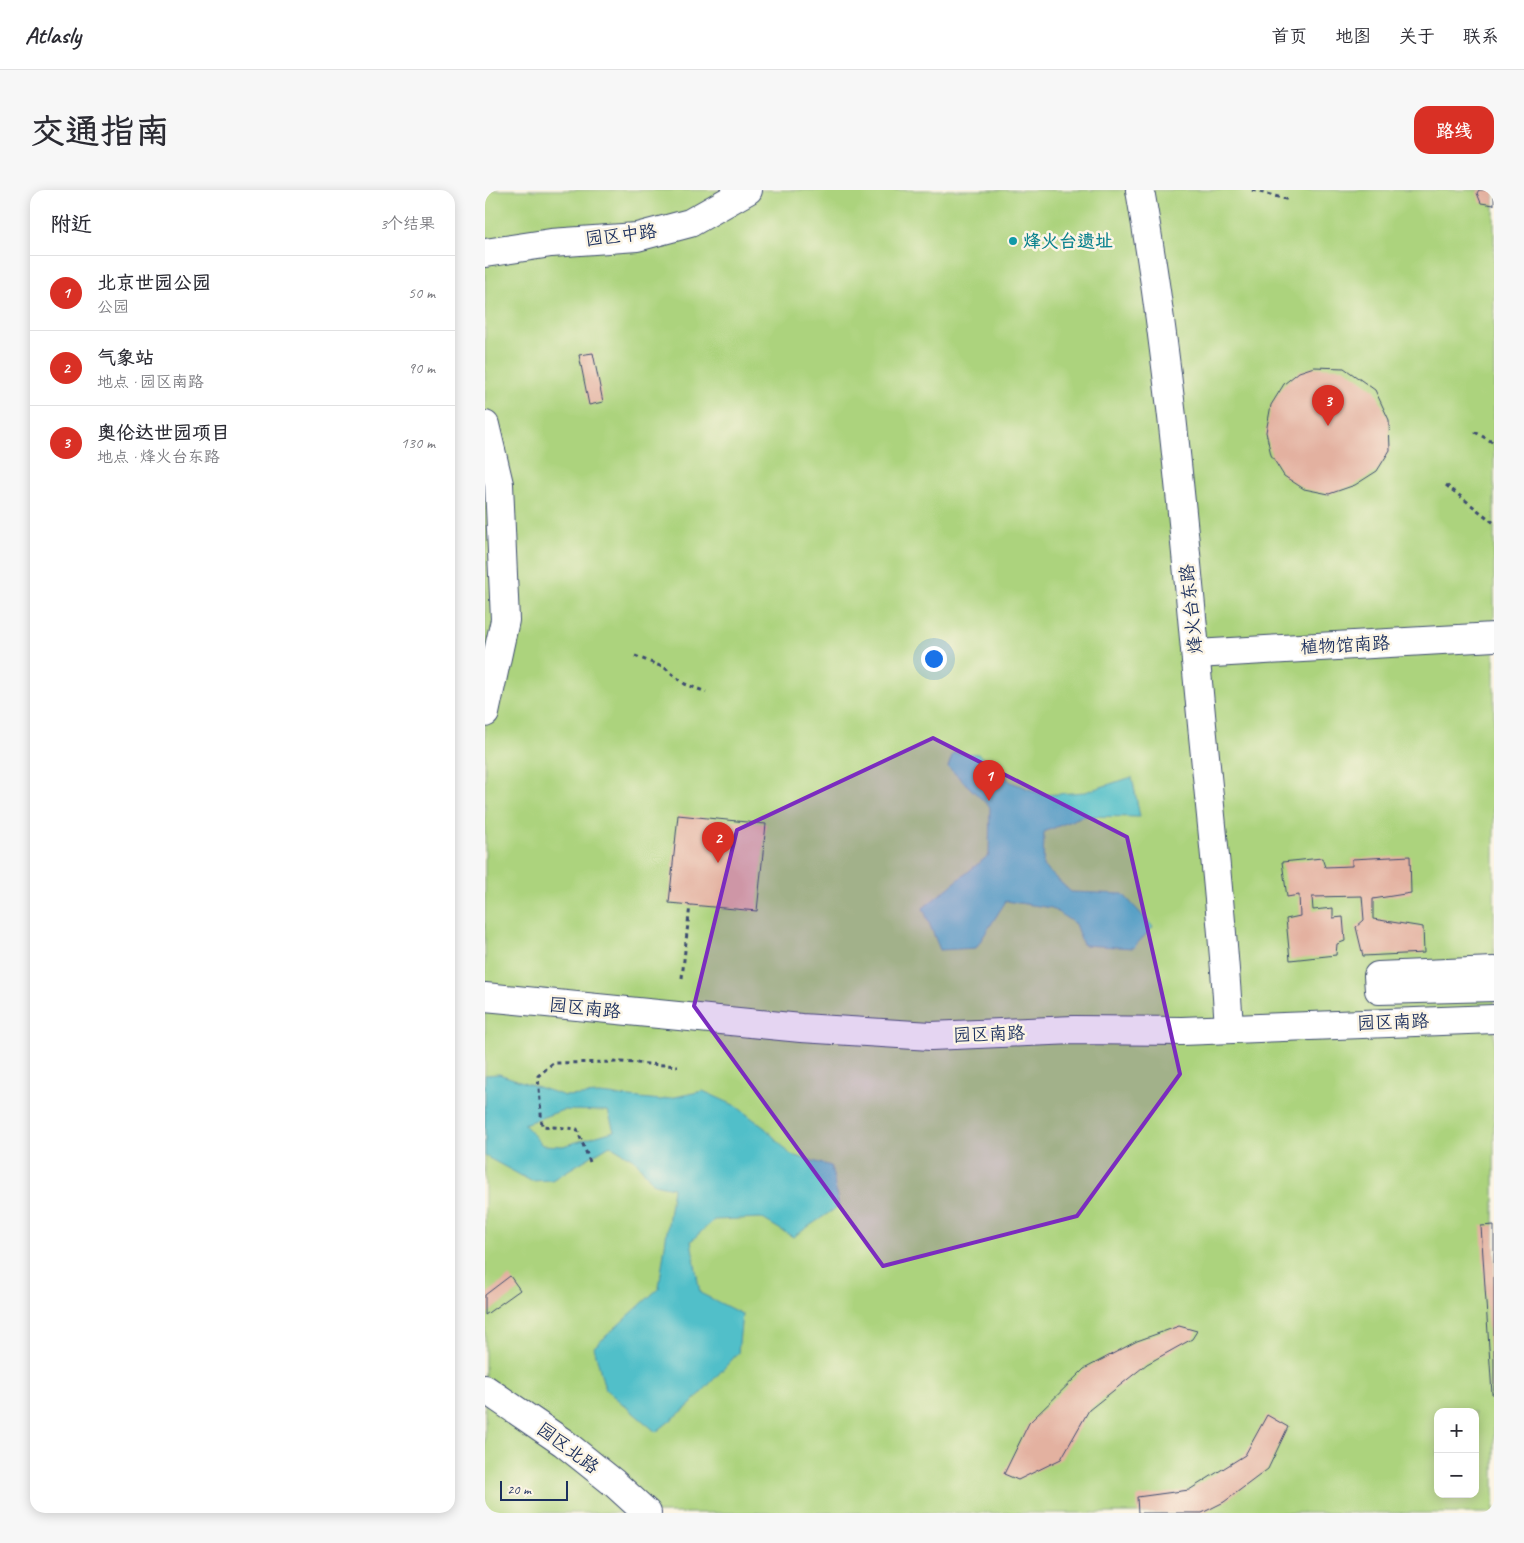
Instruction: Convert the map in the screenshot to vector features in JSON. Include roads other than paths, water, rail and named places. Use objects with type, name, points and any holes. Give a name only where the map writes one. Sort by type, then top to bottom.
[{"type":"street","name":"园区中路","points":[[485,253],[551,243],[637,237],[690,223],[748,190]]},
{"type":"street","name":"烽火台东路","points":[[1140,190],[1156,294],[1196,654],[1219,885],[1229,1029]]},
{"type":"street","points":[[485,425],[499,484],[505,620],[485,713]]},
{"type":"street","name":"植物馆南路","points":[[1196,654],[1494,637]]},
{"type":"street","points":[[1494,971],[1378,976],[1379,990],[1494,988]]},
{"type":"street","name":"园区南路","points":[[485,997],[801,1028],[931,1036],[1074,1030],[1229,1029],[1494,1019]]},
{"type":"street","name":"园区北路","points":[[485,1389],[563,1443],[647,1513]]},
{"type":"water","points":[[953,753],[978,754],[1011,782],[1044,795],[1085,792],[1132,777],[1140,817],[1083,816],[1044,832],[1043,866],[1071,892],[1123,894],[1153,927],[1133,948],[1083,945],[1075,924],[1052,908],[1006,901],[976,948],[940,950],[923,908],[989,855],[990,807],[948,767]]},
{"type":"water","points":[[499,1074],[565,1096],[599,1094],[661,1100],[703,1091],[736,1106],[766,1129],[791,1155],[831,1166],[839,1206],[793,1237],[761,1218],[714,1220],[691,1241],[700,1293],[742,1314],[738,1353],[690,1405],[656,1432],[605,1389],[594,1347],[659,1288],[673,1188],[654,1184],[635,1160],[610,1145],[552,1180],[531,1181],[485,1156],[485,1075]],"holes":[[[563,1110],[608,1111],[614,1131],[563,1146],[542,1145],[524,1124]]]},
{"type":"place","name":"烽火台遗址","points":[[1013,241]]},
{"type":"place","name":"奥伦达世园项目","points":[[1328,426]]},
{"type":"place","name":"北京世园公园","points":[[989,801]]},
{"type":"place","name":"气象站","points":[[718,863]]}]
